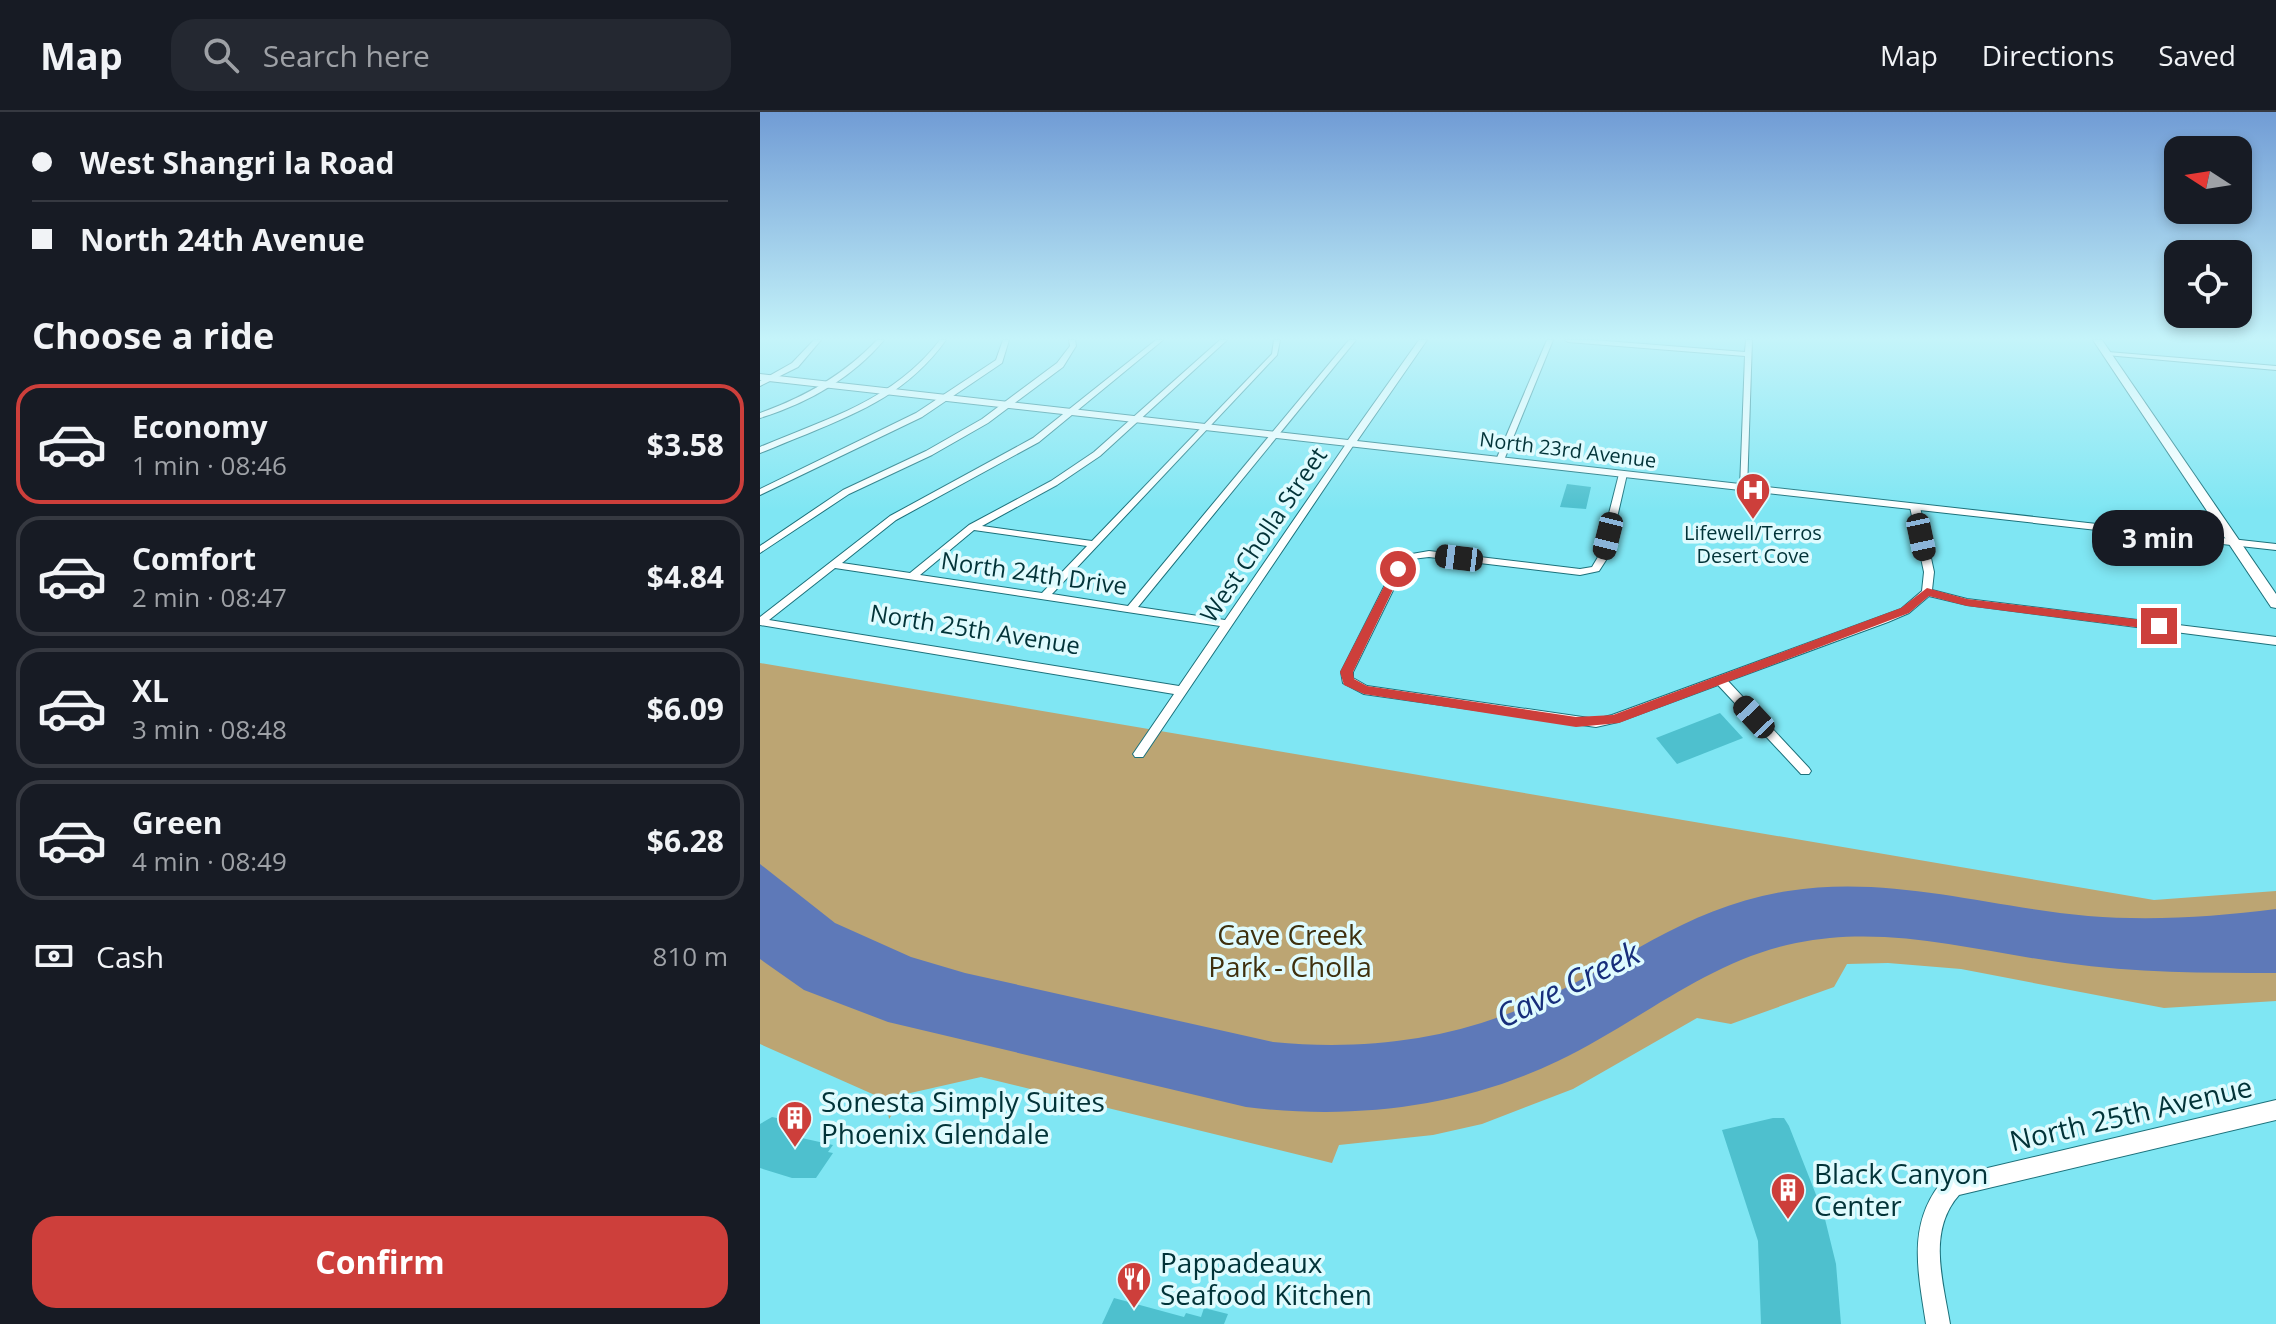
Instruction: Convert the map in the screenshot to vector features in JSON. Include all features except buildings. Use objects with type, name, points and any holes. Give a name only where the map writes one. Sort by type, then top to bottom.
[{"type":"main road","points":[[2137,397],[2276,604]]},
{"type":"street","points":[[760,416],[803,397]]},
{"type":"street","points":[[760,450],[839,418],[876,397]]},
{"type":"street","name":"North 23rd Avenue","points":[[933,397],[2276,547]]},
{"type":"street","points":[[760,550],[846,492],[947,444],[1018,397]]},
{"type":"street","points":[[760,622],[893,518],[998,463],[1091,397]]},
{"type":"street","points":[[913,576],[972,527],[1058,484],[1162,397]]},
{"type":"street","points":[[1045,596],[1235,397]]},
{"type":"street","points":[[1131,609],[1307,397]]},
{"type":"street","name":"West Cholla Street","points":[[1139,754],[1383,397]]},
{"type":"street","points":[[1500,460],[1526,397]]},
{"type":"street","points":[[1744,488],[1747,397]]},
{"type":"street","points":[[760,492],[888,432],[945,398]]},
{"type":"street","points":[[1623,474],[1603,557],[1595,569],[1580,572],[1429,554],[1409,557],[1396,573],[1347,672],[1347,680],[1364,690],[1596,723],[1614,719],[1905,611],[1927,592],[1929,572],[1915,507]]},
{"type":"street","points":[[972,527],[1094,544]]},
{"type":"street","name":"North 24th Drive","points":[[834,565],[1228,624]]},
{"type":"street","points":[[1927,592],[1967,602],[2276,641]]},
{"type":"street","name":"North 25th Avenue","points":[[760,622],[1182,691]]},
{"type":"street","points":[[1720,680],[1805,771]]},
{"type":"street","name":"North 25th Avenue","points":[[1938,1324],[1928,1251],[1930,1230],[1943,1195],[1953,1186],[2276,1110]]},
{"type":"green space","name":"Cave Creek Park - Cholla","points":[[760,663],[2154,900],[2276,891],[2276,1001],[2164,1008],[1961,969],[1888,963],[1847,964],[1834,987],[1731,1024],[1697,1018],[1573,1089],[1482,1124],[1433,1135],[1339,1145],[1332,1163],[981,1077],[906,1094],[889,1119],[886,1100],[760,1044]]},
{"type":"water","points":[[760,864],[835,923],[911,957],[965,973],[1273,1042],[1374,1043],[1406,1040],[1471,1026],[1534,1003],[1656,938],[1718,910],[1788,891],[1826,887],[1939,894],[2088,916],[2182,917],[2276,909],[2276,973],[2118,969],[1931,941],[1864,936],[1830,938],[1796,943],[1733,964],[1674,994],[1588,1046],[1521,1077],[1483,1090],[1445,1100],[1366,1111],[1286,1111],[1246,1107],[888,1022],[804,990],[760,959]]},
{"type":"place","name":"Lifewell/Terros Desert Cove","points":[[1753,521]]},
{"type":"place","name":"Sonesta Simply Suites Phoenix Glendale","points":[[795,1149]]},
{"type":"place","name":"Black Canyon Center","points":[[1788,1221]]},
{"type":"place","name":"Pappadeaux Seafood Kitchen","points":[[1134,1310]]},
{"type":"route","points":[[1398,569],[1347,672],[1348,682],[1364,690],[1576,722],[1596,723],[1614,719],[1884,620],[1905,611],[1927,592],[1967,602],[2159,626]]},
{"type":"water label","name":"Cave Creek","points":[[1568,985]]}]
